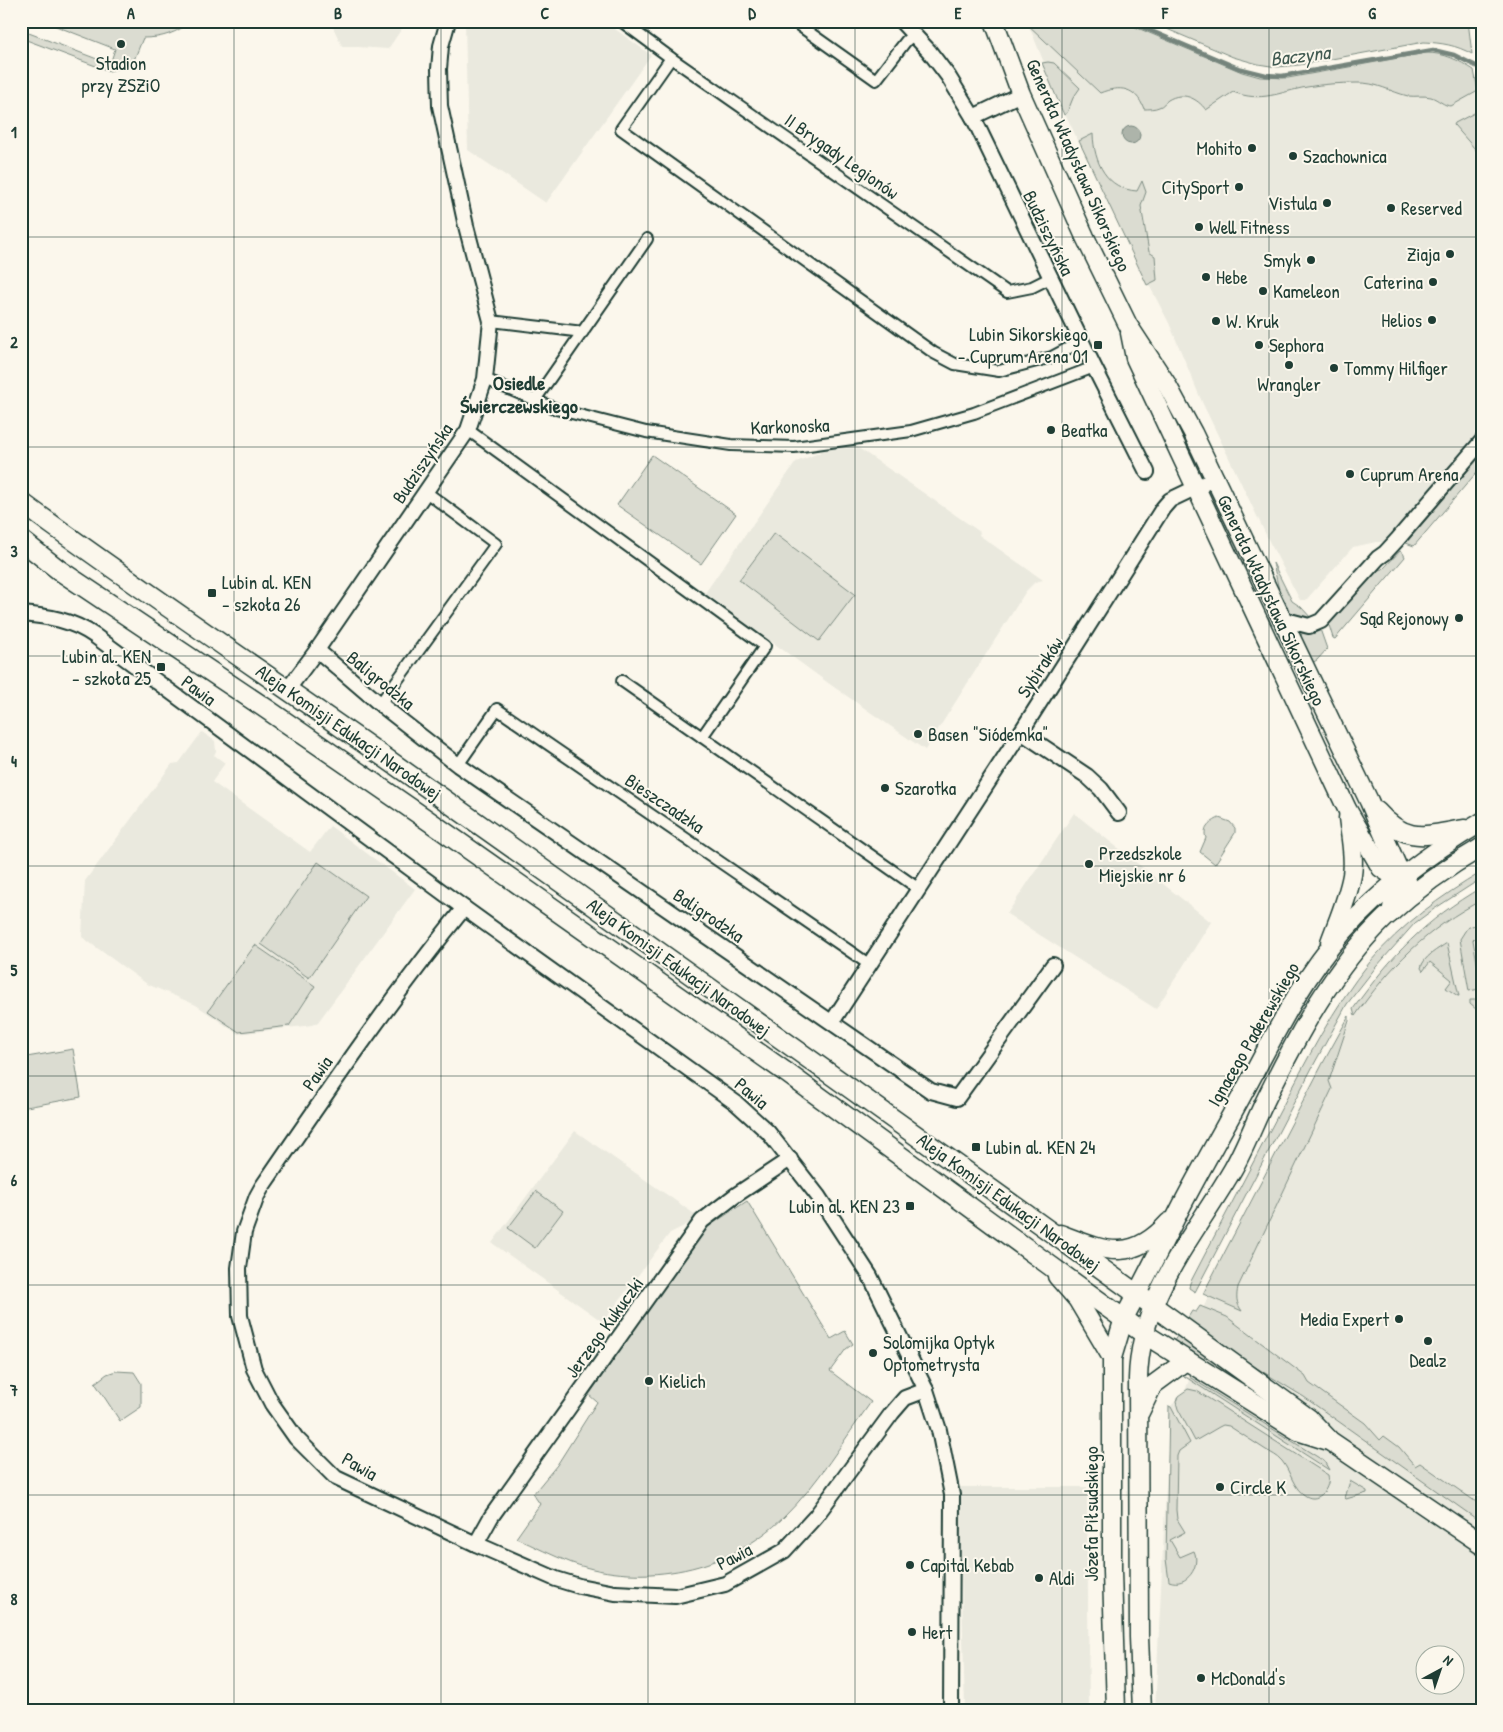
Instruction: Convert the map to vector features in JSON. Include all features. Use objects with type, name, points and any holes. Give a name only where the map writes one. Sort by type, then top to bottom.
[{"type":"main road","name":"Aleja Komisji Edukacji Narodowej","points":[[21,502],[82,547],[288,689],[1046,1228],[1310,1419],[1330,1441],[1482,1544]]},
{"type":"main road","points":[[21,540],[58,570]]},
{"type":"main road","points":[[21,552],[58,570]]},
{"type":"main road","name":"Aleja Komisji Edukacji Narodowej","points":[[58,570],[268,710],[426,819],[787,1073],[1041,1260],[1143,1332],[1299,1431],[1330,1441]]},
{"type":"street","name":"Budziszyńska","points":[[288,689],[317,650],[468,430],[485,379],[491,321],[466,226],[440,106],[439,69],[441,46],[448,21]]},
{"type":"street","name":"II Brygady Legionów","points":[[621,21],[671,58],[1007,292],[1032,287],[1050,278]]},
{"type":"street","points":[[793,21],[876,80],[906,41],[914,34]]},
{"type":"street","name":"Budziszyńska","points":[[901,21],[929,51],[948,76],[973,117],[1050,278],[1147,472]]},
{"type":"street","name":"Generała Władysława Sikorskiego","points":[[994,21],[1021,94],[1081,228],[1128,325],[1166,383],[1216,478],[1369,801],[1396,866],[1398,879],[1391,913]]},
{"type":"street","points":[[671,58],[621,129],[934,353],[955,364],[999,371],[1052,357],[1082,341]]},
{"type":"street","points":[[973,117],[1021,94]]},
{"type":"street","points":[[535,400],[647,238]]},
{"type":"street","points":[[491,321],[583,332]]},
{"type":"street","name":"Generała Władysława Sikorskiego","points":[[1128,325],[1135,358],[1286,683],[1347,809],[1381,868],[1398,879]]},
{"type":"street","name":"Karkonoska","points":[[485,379],[556,409],[646,432],[731,445],[794,446],[911,431],[974,413],[1094,367]]},
{"type":"street","points":[[468,430],[765,646],[702,737]]},
{"type":"street","points":[[1282,619],[1309,626],[1321,621],[1414,521],[1482,441]]},
{"type":"street","name":"Sybiraków","points":[[832,1022],[1021,732],[1163,508],[1170,500],[1216,478]]},
{"type":"street","points":[[380,704],[496,544],[426,492]]},
{"type":"street","name":"Pawia","points":[[21,614],[53,618],[86,630],[464,908],[736,1103],[768,1132],[818,1196],[870,1276],[926,1390],[939,1430],[952,1495],[951,1711]]},
{"type":"street","name":"Baligrodzka","points":[[317,650],[380,704],[458,765],[931,1091],[957,1098],[1053,965]]},
{"type":"street","points":[[622,681],[919,889]]},
{"type":"street","name":"Bieszczadzka","points":[[458,765],[497,709],[870,965]]},
{"type":"street","points":[[1021,732],[1087,776],[1101,789],[1119,813]]},
{"type":"street","points":[[1369,801],[1392,826],[1411,835],[1423,835],[1478,825]]},
{"type":"street","points":[[1327,952],[1352,874],[1353,855],[1347,809]]},
{"type":"street","name":"Ignacego Paderewskiego","points":[[1124,1318],[1180,1210],[1304,984],[1327,952],[1356,919],[1398,879],[1428,856],[1478,825]]},
{"type":"street","points":[[1142,1711],[1139,1637],[1138,1369],[1143,1332],[1153,1306],[1177,1256],[1237,1162],[1266,1099],[1311,1014],[1344,965],[1391,913],[1457,861],[1482,847]]},
{"type":"street","points":[[1398,879],[1427,883]]},
{"type":"street","name":"Pawia","points":[[464,908],[333,1082],[262,1187],[246,1225],[238,1268],[240,1316],[254,1368],[272,1404],[296,1438],[336,1478],[556,1580],[615,1593],[675,1596],[725,1584],[784,1551],[816,1516],[905,1398],[926,1390]]},
{"type":"street","name":"Jerzego Kukuczki","points":[[476,1544],[491,1517],[702,1221],[736,1195],[790,1159]]},
{"type":"street","points":[[1046,1228],[1098,1249],[1115,1251],[1146,1242],[1162,1230],[1180,1210]]},
{"type":"street","points":[[1041,1260],[1077,1299],[1112,1358]]},
{"type":"street","name":"Józefa Piłsudskiego","points":[[1116,1711],[1112,1562],[1112,1358],[1124,1318]]},
{"type":"street","points":[[1137,1420],[1153,1384],[1187,1360]]},
{"type":"shaded area","name":"Stadion przy ZSZiO","points":[[43,21],[192,21],[169,34],[143,38],[132,65],[109,71],[21,38],[21,30],[110,64],[115,49]]},
{"type":"shaded area","points":[[330,21],[407,21],[388,49],[342,46]]},
{"type":"shaded area","points":[[465,21],[604,21],[651,55],[546,203],[468,150]]},
{"type":"shaded area","points":[[1024,21],[1121,21],[1242,72],[1260,77],[1288,78],[1426,53],[1439,54],[1457,60],[1474,70],[1478,91],[1451,106],[1431,97],[1408,96],[1371,84],[1338,83],[1307,87],[1262,97],[1253,97],[1233,92],[1206,110],[1194,99],[1184,96],[1174,97],[1157,108],[1144,109],[1137,96],[1132,92],[1114,89],[1100,93]]},
{"type":"shaded area","name":"Cuprum Arena","points":[[1027,21],[1247,85],[1457,67],[1481,79],[1482,428],[1383,542],[1353,547],[1306,600],[1300,600],[1269,541],[1202,402],[1169,323],[1126,241],[1063,109]]},
{"type":"shaded area","points":[[1148,21],[1468,21],[1472,54],[1449,45],[1424,42],[1299,65],[1277,67],[1233,57]]},
{"type":"shaded area","points":[[1042,63],[1054,63],[1080,88],[1073,98],[1067,113],[1064,115]]},
{"type":"shaded area","points":[[1482,109],[1482,157],[1454,125]]},
{"type":"shaded area","points":[[1127,126],[1135,126],[1140,131],[1138,142],[1127,144],[1122,139],[1122,131]]},
{"type":"shaded area","points":[[1093,134],[1099,164],[1110,179],[1126,189],[1137,191],[1142,181],[1146,192],[1141,206],[1149,252],[1155,256],[1157,280],[1147,285],[1079,141]]},
{"type":"shaded area","points":[[855,446],[980,532],[979,535],[1043,580],[1035,582],[1026,591],[925,750],[831,685],[705,593],[796,462],[819,453],[821,450]]},
{"type":"shaded area","points":[[1482,454],[1482,466],[1414,546],[1406,543]]},
{"type":"shaded area","points":[[652,455],[736,514],[701,564],[617,505]]},
{"type":"shaded area","points":[[774,533],[855,594],[819,641],[739,580]]},
{"type":"shaded area","points":[[1400,551],[1405,557],[1335,639],[1333,638],[1328,622],[1373,571],[1383,569]]},
{"type":"shaded area","points":[[1273,563],[1292,601],[1301,607],[1312,619],[1294,616],[1288,612],[1280,591]]},
{"type":"shaded area","points":[[1320,629],[1327,649],[1312,663],[1300,637],[1303,632]]},
{"type":"shaded area","points":[[202,732],[215,741],[216,751],[214,755],[225,763],[212,782],[310,852],[330,826],[415,889],[318,1022],[312,1025],[238,1034],[196,1005],[147,984],[82,937],[85,881],[172,764],[179,763]]},
{"type":"shaded area","name":"Przedszkole Miejskie nr 6","points":[[1074,813],[1211,922],[1156,1009],[1007,914]]},
{"type":"shaded area","points":[[1219,818],[1230,822],[1235,828],[1235,833],[1215,864],[1200,852],[1206,838],[1206,828],[1210,823]]},
{"type":"shaded area","points":[[318,862],[366,896],[309,978],[261,944]]},
{"type":"shaded area","points":[[1482,872],[1482,878],[1415,923],[1376,967],[1347,1004],[1195,1292],[1189,1288],[1311,1053],[1344,997],[1382,948],[1408,924],[1437,901]]},
{"type":"shaded area","points":[[1482,887],[1482,900],[1445,923],[1411,950],[1382,981],[1355,1016],[1353,1009],[1381,972],[1410,940],[1443,913]]},
{"type":"shaded area","points":[[1482,891],[1482,1711],[1155,1711],[1170,1407],[1185,1391],[1208,1329],[1197,1320],[1325,1065],[1373,984],[1427,928]]},
{"type":"shaded area","points":[[1482,922],[1482,931],[1473,940],[1482,990],[1482,1004],[1477,1010],[1470,1004],[1470,1000],[1478,1000],[1478,997],[1481,996],[1479,989],[1469,991],[1460,939],[1467,928]]},
{"type":"shaded area","points":[[1447,943],[1459,996],[1446,988],[1452,980],[1430,962],[1423,971],[1421,968],[1428,957]]},
{"type":"shaded area","points":[[255,945],[315,986],[289,1026],[239,1032],[208,1011]]},
{"type":"shaded area","points":[[1349,1016],[1329,1081],[1332,1089],[1238,1287],[1237,1300],[1242,1311],[1203,1294],[1323,1063]]},
{"type":"shaded area","points":[[73,1049],[81,1097],[21,1108],[21,1058]]},
{"type":"shaded area","points":[[575,1131],[696,1215],[690,1223],[670,1233],[603,1322],[492,1243]]},
{"type":"shaded area","points":[[536,1191],[563,1211],[535,1248],[508,1228]]},
{"type":"shaded area","points":[[747,1201],[831,1339],[845,1331],[853,1344],[846,1349],[830,1371],[871,1402],[808,1491],[784,1517],[762,1536],[712,1562],[684,1570],[656,1574],[628,1574],[572,1563],[516,1538],[540,1504],[533,1494],[557,1465],[597,1402],[589,1395],[703,1230]]},
{"type":"shaded area","points":[[1200,1306],[1227,1317],[1305,1376],[1309,1383],[1365,1423],[1380,1440],[1384,1436],[1399,1447],[1415,1466],[1420,1463],[1482,1506],[1482,1523],[1304,1397],[1242,1359],[1190,1322],[1187,1319],[1192,1311],[1196,1312]]},
{"type":"shaded area","points":[[1178,1335],[1305,1426],[1173,1342]]},
{"type":"shaded area","points":[[116,1371],[134,1372],[141,1383],[141,1407],[120,1421],[95,1383],[107,1374]]},
{"type":"shaded area","points":[[1184,1376],[1191,1378],[1324,1461],[1329,1470]]},
{"type":"shaded area","points":[[1188,1389],[1197,1391],[1328,1475],[1326,1489],[1315,1498],[1306,1496],[1295,1485],[1280,1459],[1229,1426],[1223,1425],[1195,1441],[1176,1402],[1178,1396]]},
{"type":"shaded area","points":[[1169,1406],[1190,1443],[1179,1451],[1177,1456],[1176,1510],[1177,1519],[1185,1532],[1170,1540],[1180,1557],[1194,1551],[1196,1557],[1194,1569],[1187,1579],[1176,1582],[1169,1581],[1166,1559]]},
{"type":"shaded area","points":[[1350,1481],[1367,1491],[1367,1493],[1346,1499]]},
{"type":"shaded area","points":[[959,1487],[1087,1487],[1089,1711],[965,1711]]},
{"type":"waterway","name":"Baczyna","points":[[1128,21],[1238,68],[1266,75],[1282,76],[1433,50],[1454,55],[1482,69]]},
{"type":"place","name":"Stadion przy ZSZiO","points":[[121,44]]},
{"type":"place","name":"Mohito","points":[[1252,148]]},
{"type":"place","name":"Szachownica","points":[[1293,156]]},
{"type":"place","name":"CitySport","points":[[1239,187]]},
{"type":"place","name":"Vistula","points":[[1327,203]]},
{"type":"place","name":"Reserved","points":[[1391,208]]},
{"type":"place","name":"Well Fitness","points":[[1199,227]]},
{"type":"place","name":"Ziaja","points":[[1450,254]]},
{"type":"place","name":"Smyk","points":[[1311,260]]},
{"type":"place","name":"Hebe","points":[[1206,277]]},
{"type":"place","name":"Caterina","points":[[1433,282]]},
{"type":"place","name":"Kameleon","points":[[1263,291]]},
{"type":"place","name":"Helios","points":[[1432,320]]},
{"type":"place","name":"W. Kruk","points":[[1216,321]]},
{"type":"place","name":"Lubin Sikorskiego - Cuprum Arena 01","points":[[1098,345]]},
{"type":"place","name":"Sephora","points":[[1259,345]]},
{"type":"place","name":"Wrangler","points":[[1289,365]]},
{"type":"place","name":"Tommy Hilfiger","points":[[1334,368]]},
{"type":"place","name":"Beatka","points":[[1051,430]]},
{"type":"place","name":"Cuprum Arena","points":[[1350,474]]},
{"type":"place","name":"Lubin al. KEN - szkoła 26","points":[[212,593]]},
{"type":"place","name":"Sąd Rejonowy","points":[[1459,618]]},
{"type":"place","name":"Lubin al. KEN - szkoła 25","points":[[161,667]]},
{"type":"place","name":"Basen \"Siódemka\"","points":[[918,734]]},
{"type":"place","name":"Szarotka","points":[[885,788]]},
{"type":"place","name":"Przedszkole Miejskie nr 6","points":[[1089,864]]},
{"type":"place","name":"Lubin al. KEN 24","points":[[976,1147]]},
{"type":"place","name":"Lubin al. KEN 23","points":[[910,1206]]},
{"type":"place","name":"Media Expert","points":[[1399,1319]]},
{"type":"place","name":"Dealz","points":[[1428,1341]]},
{"type":"place","name":"Solomijka Optyk Optometrysta","points":[[873,1353]]},
{"type":"place","name":"Kielich","points":[[649,1381]]},
{"type":"place","name":"Circle K","points":[[1220,1487]]},
{"type":"place","name":"Capital Kebab","points":[[910,1565]]},
{"type":"place","name":"Aldi","points":[[1039,1578]]},
{"type":"place","name":"Hert","points":[[912,1632]]},
{"type":"place","name":"McDonald's","points":[[1201,1678]]},
{"type":"district","name":"Osiedle Świerczewskiego","points":[[519,394]]}]
